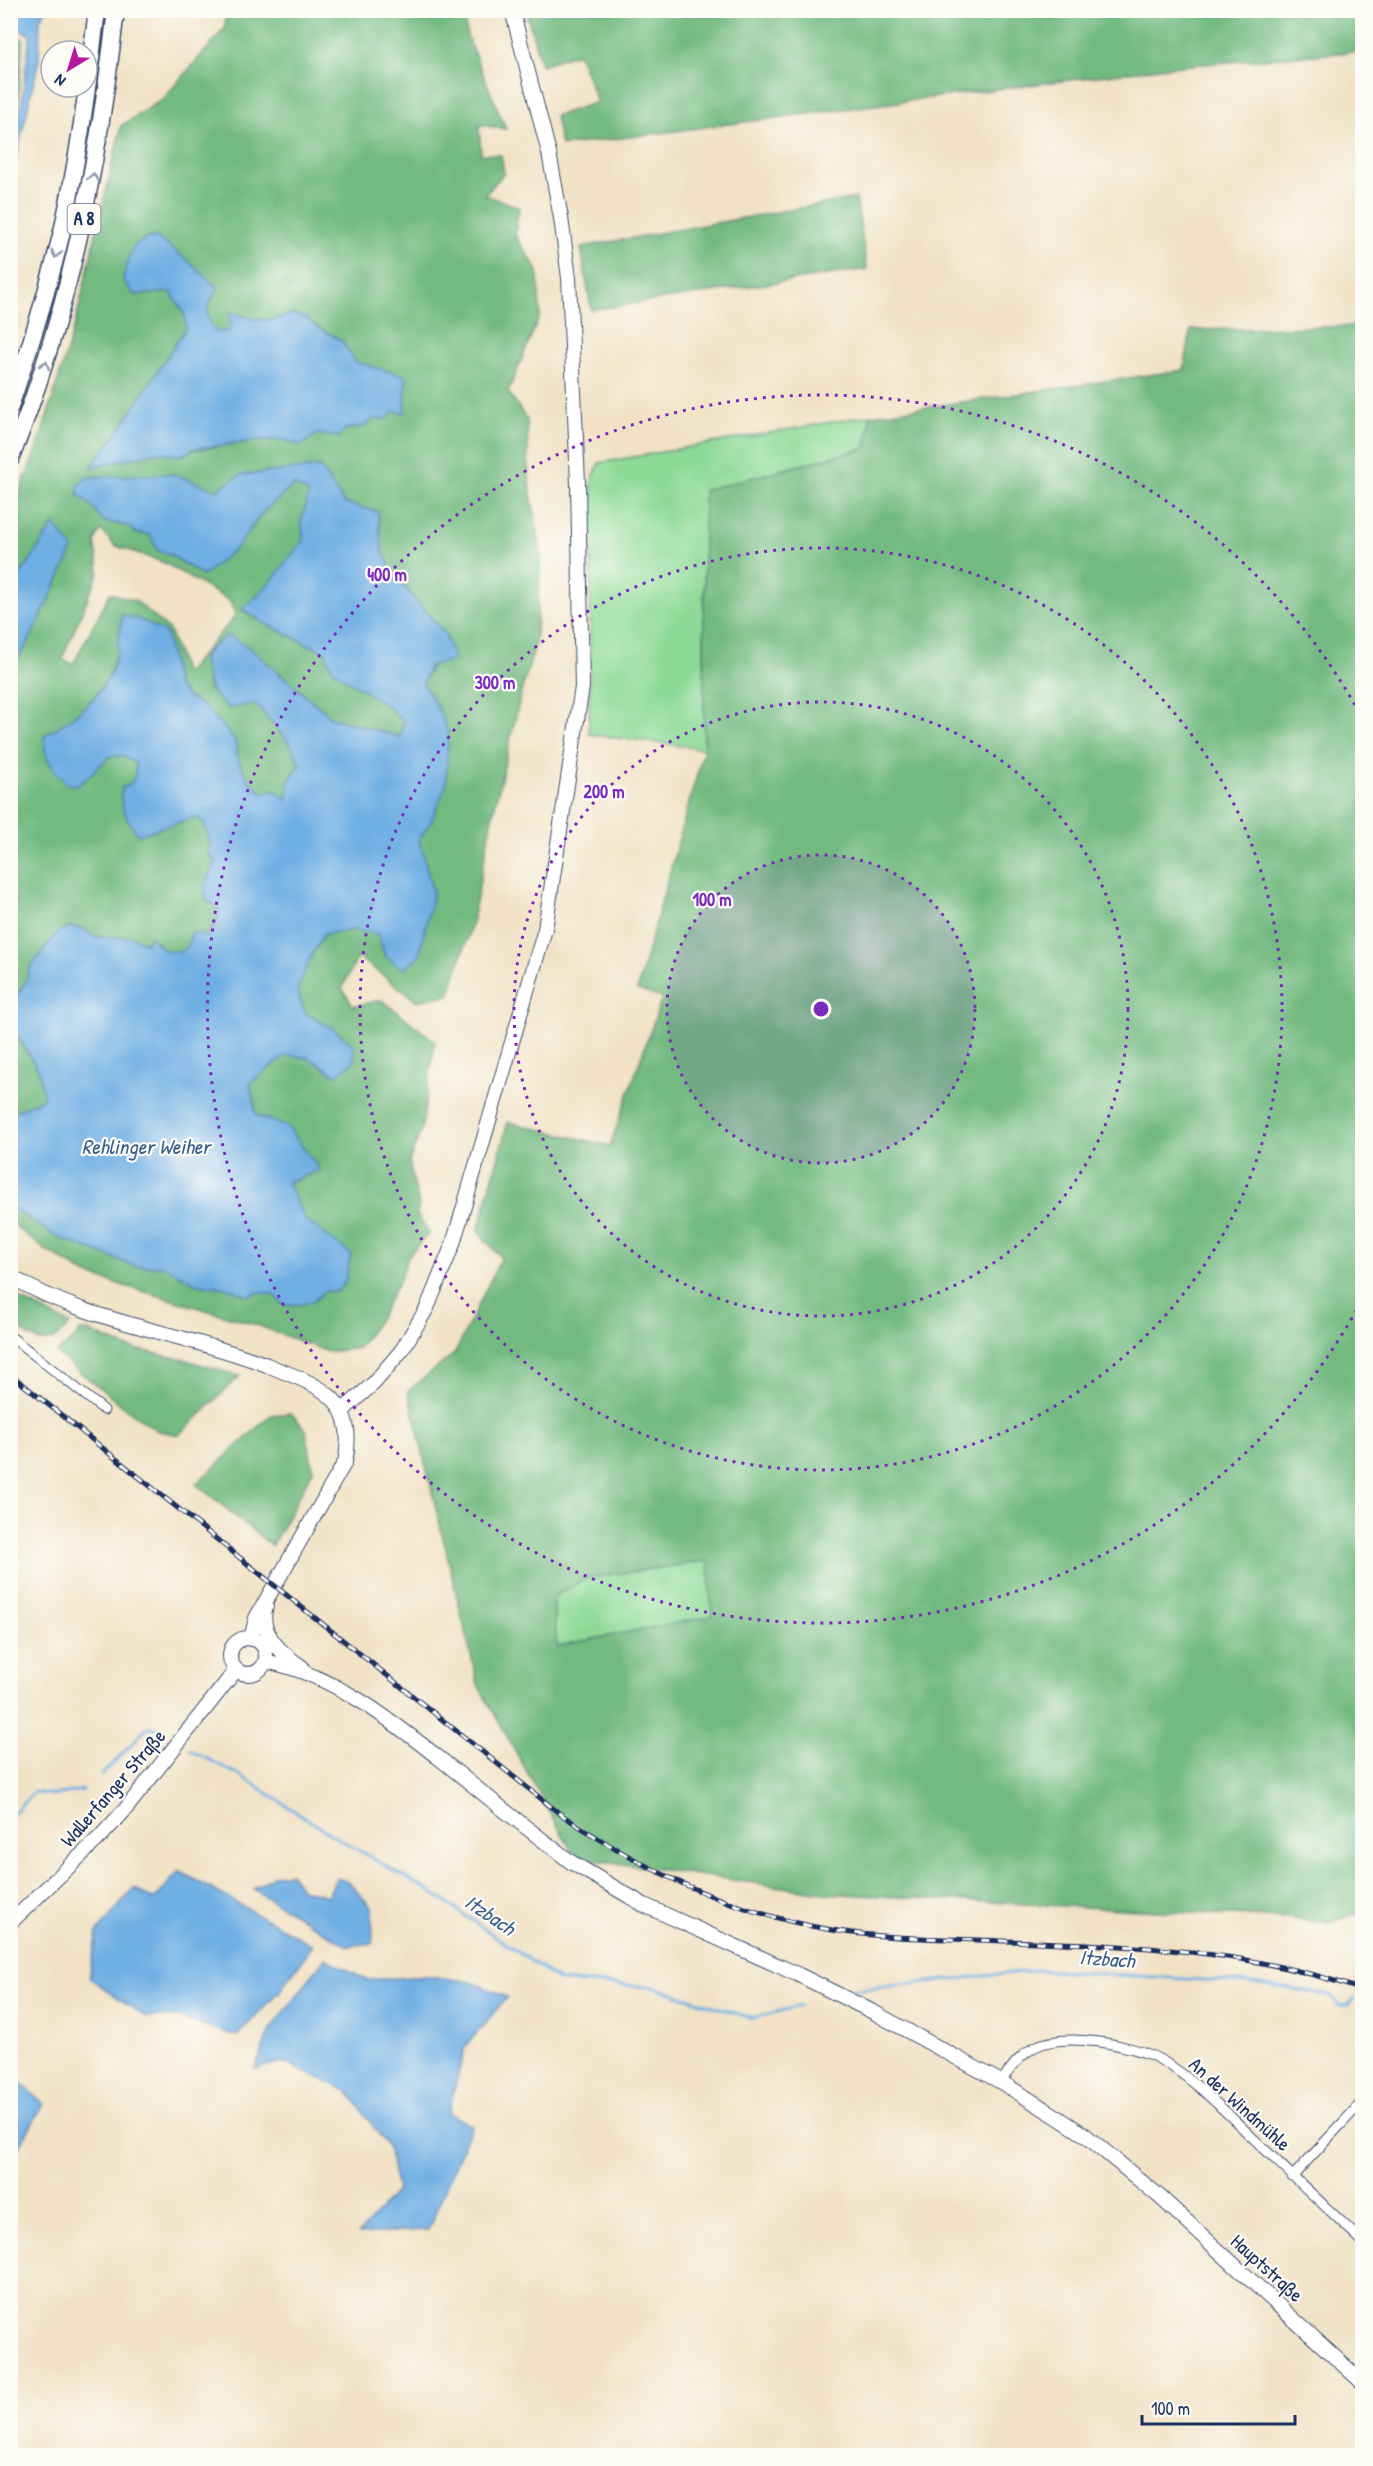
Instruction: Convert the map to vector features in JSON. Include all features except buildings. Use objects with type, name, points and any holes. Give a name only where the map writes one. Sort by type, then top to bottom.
[{"type":"highway","name":"A 8","points":[[10,406],[42,309],[63,227],[87,96],[97,10]]},
{"type":"highway","name":"A 8","points":[[10,460],[51,345],[72,272],[93,174],[107,88],[116,10]]},
{"type":"main road","points":[[342,1411],[375,1383],[402,1350],[427,1308],[453,1244],[545,929],[582,687],[577,440],[569,278],[549,153],[513,10]]},
{"type":"main road","points":[[10,1276],[64,1303],[115,1321],[232,1351],[290,1374],[333,1398],[342,1411],[347,1427],[348,1449],[345,1462],[256,1618],[251,1639]]},
{"type":"main road","points":[[270,1596],[264,1612],[268,1634],[276,1646],[288,1657],[322,1681]]},
{"type":"main road","points":[[251,1639],[261,1644],[266,1655],[265,1661],[258,1671],[246,1674],[236,1670],[230,1658],[231,1652],[238,1641],[251,1639]]},
{"type":"main road","points":[[265,1661],[322,1681]]},
{"type":"main road","name":"Wallerfanger Straße","points":[[10,1923],[85,1852],[124,1811],[236,1670]]},
{"type":"main road","name":"Hauptstraße","points":[[322,1681],[373,1708],[536,1835],[606,1884],[683,1925],[799,1975],[875,2013],[1001,2082],[1085,2135],[1145,2184],[1362,2382]]},
{"type":"street","points":[[10,1336],[104,1410]]},
{"type":"street","name":"An der Windmühle","points":[[1001,2082],[1019,2059],[1036,2046],[1053,2041],[1071,2040],[1134,2049],[1157,2057],[1201,2089],[1362,2241]]},
{"type":"street","name":"An der Windmühle","points":[[1292,2176],[1362,2102]]},
{"type":"green space","points":[[1362,10],[1362,51],[1168,67],[561,146],[555,116],[597,102],[578,53],[541,65],[526,11]]},
{"type":"green space","points":[[226,11],[464,11],[467,36],[506,129],[479,125],[481,154],[501,155],[504,173],[485,195],[519,207],[515,235],[538,271],[540,315],[508,392],[527,420],[529,482],[541,552],[535,645],[522,689],[492,818],[472,923],[449,995],[417,1001],[358,957],[342,988],[353,1006],[382,1000],[435,1041],[422,1127],[409,1162],[419,1205],[417,1215],[429,1233],[408,1256],[400,1279],[378,1321],[358,1348],[328,1352],[257,1325],[88,1275],[45,1250],[11,1223],[11,1207],[55,1236],[135,1266],[164,1266],[197,1284],[229,1288],[248,1296],[259,1292],[314,1301],[325,1291],[338,1291],[345,1282],[350,1254],[305,1220],[287,1182],[319,1170],[288,1127],[256,1115],[250,1083],[286,1055],[309,1058],[336,1074],[334,1029],[306,1014],[297,991],[310,958],[324,934],[353,930],[378,934],[385,956],[419,956],[433,893],[419,839],[431,822],[438,708],[423,684],[445,634],[393,574],[382,549],[378,512],[344,503],[320,467],[241,475],[216,490],[173,474],[78,495],[92,506],[103,521],[127,526],[136,533],[150,535],[159,551],[171,555],[203,575],[237,547],[263,512],[294,485],[310,493],[301,521],[304,540],[274,580],[258,598],[242,610],[325,652],[332,669],[386,705],[404,722],[400,737],[332,718],[275,669],[203,658],[209,690],[229,708],[256,704],[291,745],[300,765],[288,782],[288,800],[276,791],[261,792],[247,778],[238,759],[235,741],[203,706],[186,696],[177,685],[166,633],[115,658],[105,682],[88,703],[68,721],[45,735],[80,784],[110,756],[122,756],[136,763],[135,775],[130,786],[126,786],[138,835],[195,817],[204,822],[216,862],[207,878],[214,904],[218,910],[216,923],[207,936],[181,952],[163,950],[156,941],[146,943],[133,937],[94,937],[83,928],[50,941],[31,966],[26,981],[11,1005],[11,930],[16,902],[10,897],[11,671],[31,637],[54,525],[11,589],[11,515],[41,436],[75,324],[121,126],[163,99],[225,28]],"holes":[[[156,237],[187,260],[218,288],[208,310],[209,320],[216,333],[227,331],[231,324],[230,313],[254,319],[272,320],[293,314],[307,319],[341,340],[356,362],[387,419],[374,419],[363,427],[345,429],[338,437],[318,434],[301,445],[283,440],[262,440],[192,450],[181,456],[160,452],[92,466],[116,435],[186,328],[184,313],[171,292],[154,293],[143,238]],[[101,530],[114,545],[165,563],[230,601],[236,615],[185,674],[169,630],[136,601],[110,593],[73,664],[62,659],[99,572],[95,540]]]},
{"type":"green space","points":[[11,32],[23,39],[17,115],[11,125]]},
{"type":"green space","points":[[856,198],[867,269],[591,310],[581,247]]},
{"type":"green space","points":[[1362,326],[1362,1912],[1327,1923],[1287,1918],[823,1893],[575,1857],[478,1685],[408,1391],[455,1353],[501,1258],[478,1231],[508,1122],[610,1146],[662,998],[637,990],[704,749],[704,490],[866,448],[871,415],[1184,370],[1191,330]],"holes":[[[708,1561],[712,1616],[557,1646],[553,1597],[587,1578]]]},
{"type":"green space","points":[[871,415],[866,448],[704,490],[704,749],[589,734],[592,481],[599,463]]},
{"type":"green space","points":[[10,1025],[39,1071],[44,1099],[19,1110],[11,1110]]},
{"type":"green space","points":[[10,1294],[70,1324],[54,1339],[41,1341],[34,1339],[11,1322]]},
{"type":"green space","points":[[80,1331],[88,1331],[126,1347],[186,1360],[240,1376],[179,1435],[158,1431],[56,1353],[74,1339]]},
{"type":"green space","points":[[291,1413],[306,1430],[313,1470],[272,1546],[196,1484],[271,1415]]},
{"type":"green space","points":[[708,1561],[713,1616],[557,1646],[553,1597],[586,1578]]},
{"type":"water","points":[[11,10],[46,11],[40,19],[39,60],[11,181],[11,132],[20,117],[30,35],[11,25]]},
{"type":"water","points":[[156,237],[187,260],[218,288],[208,310],[209,320],[216,332],[227,331],[231,324],[230,312],[254,319],[272,320],[293,314],[307,319],[341,340],[356,362],[406,376],[405,413],[394,411],[387,419],[374,419],[363,427],[345,429],[339,437],[318,434],[301,445],[283,440],[262,440],[192,449],[181,456],[160,452],[91,467],[116,435],[186,328],[184,313],[171,292],[135,295],[123,281],[131,251],[140,241]]},
{"type":"water","name":"Rehlinger Weiher","points":[[320,467],[344,503],[378,512],[382,549],[393,574],[445,634],[454,660],[429,666],[423,684],[438,708],[448,733],[446,785],[431,822],[419,839],[433,893],[419,956],[404,969],[385,956],[378,934],[353,930],[324,934],[310,958],[297,991],[306,1014],[334,1029],[354,1046],[354,1061],[336,1075],[309,1058],[286,1055],[250,1083],[256,1115],[288,1127],[320,1170],[287,1182],[305,1220],[351,1254],[345,1282],[338,1291],[325,1291],[307,1303],[284,1305],[273,1294],[259,1292],[248,1296],[229,1288],[197,1284],[164,1266],[135,1266],[55,1236],[11,1207],[11,1110],[19,1110],[44,1098],[39,1071],[11,1025],[11,1005],[26,981],[31,966],[57,933],[68,927],[83,928],[94,937],[133,937],[146,943],[150,936],[163,950],[181,952],[188,946],[192,932],[207,936],[216,923],[218,910],[214,904],[207,902],[204,887],[216,862],[210,856],[208,848],[211,844],[204,822],[195,817],[138,835],[124,812],[121,800],[123,787],[130,785],[135,775],[136,763],[122,756],[110,756],[80,784],[69,785],[58,775],[47,757],[45,735],[82,710],[98,693],[110,675],[117,653],[122,615],[141,620],[166,633],[177,685],[186,696],[203,706],[235,741],[238,759],[247,778],[261,792],[276,791],[288,800],[288,782],[300,765],[291,745],[256,704],[229,708],[212,692],[203,658],[227,635],[248,647],[332,718],[400,737],[404,722],[386,705],[332,669],[325,652],[262,622],[242,609],[268,585],[304,540],[301,521],[309,493],[294,485],[263,512],[237,547],[203,576],[171,555],[158,551],[150,535],[136,533],[127,526],[103,521],[92,506],[78,495],[79,484],[88,477],[173,474],[216,490],[241,475]]},
{"type":"water","points":[[54,524],[73,549],[31,637],[11,671],[11,589]]},
{"type":"water","points":[[179,1871],[313,1945],[279,1992],[237,2036],[178,2017],[146,2017],[89,1978],[97,1932],[134,1888],[154,1900]]},
{"type":"water","points":[[291,1873],[301,1889],[328,1896],[336,1878],[349,1882],[372,1908],[373,1943],[347,1946],[253,1889],[275,1875]]},
{"type":"water","points":[[325,1958],[366,1980],[428,1976],[472,1982],[507,1997],[465,2047],[448,2113],[472,2126],[428,2230],[359,2234],[397,2190],[388,2147],[348,2091],[283,2062],[255,2069],[269,2032]]},
{"type":"water","points":[[11,2074],[44,2104],[11,2160]]},
{"type":"waterway","points":[[541,15],[546,10]]},
{"type":"waterway","name":"Itzbach","points":[[102,1775],[147,1728],[153,1727],[163,1733]]},
{"type":"waterway","name":"Itzbach","points":[[190,1750],[241,1776],[332,1835],[431,1892],[560,1981],[652,1987],[752,2018],[800,2006]]},
{"type":"waterway","name":"Itzbach","points":[[10,1817],[34,1792],[55,1795],[83,1790]]},
{"type":"waterway","name":"Itzbach","points":[[852,1990],[1039,1970],[1252,1983],[1331,1995],[1339,2006],[1348,2005],[1354,1998]]},
{"type":"railway","points":[[10,1374],[559,1813],[656,1871],[723,1900],[758,1912],[832,1930],[868,1935],[1172,1950],[1267,1964],[1315,1975],[1362,1990]]}]
